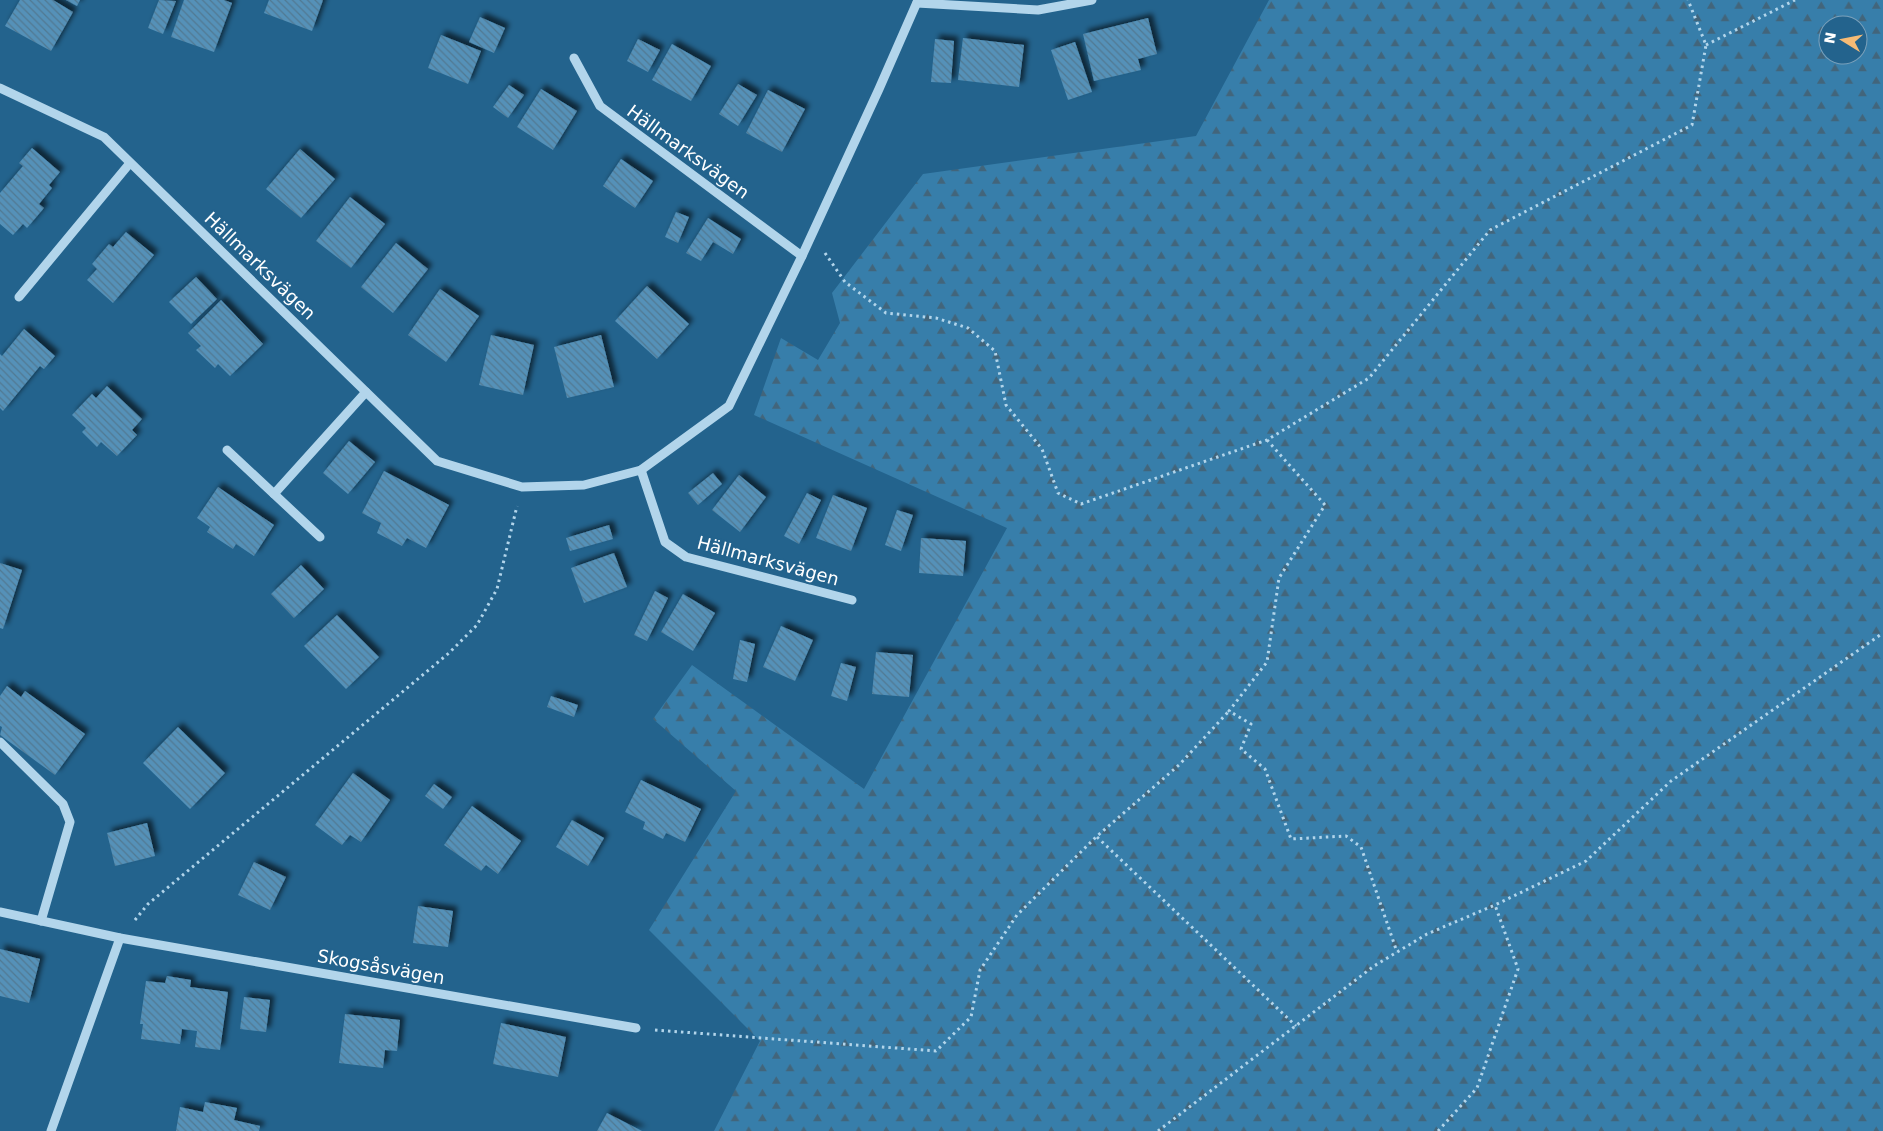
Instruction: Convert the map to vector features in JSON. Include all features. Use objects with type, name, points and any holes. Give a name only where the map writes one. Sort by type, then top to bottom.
[{"type":"street","name":"Hällmarksvägen","points":[[0,88],[104,137],[437,461],[522,487],[584,485],[641,470],[729,406],[802,256],[918,1],[1038,10],[1092,0]]},
{"type":"street","name":"Hällmarksvägen","points":[[574,58],[600,106],[802,256]]},
{"type":"street","points":[[19,297],[130,163]]},
{"type":"street","points":[[274,494],[366,392]]},
{"type":"street","points":[[227,450],[320,538]]},
{"type":"street","name":"Hällmarksvägen","points":[[641,470],[665,542],[686,557],[852,600]]},
{"type":"street","points":[[0,742],[63,804],[70,822],[41,921]]},
{"type":"street","name":"Skogsåsvägen","points":[[0,912],[120,938],[636,1028]]},
{"type":"street","points":[[51,1131],[120,938]]},
{"type":"path","points":[[812,234],[845,282],[886,313],[936,318],[968,328],[995,351],[1006,405],[1042,449],[1058,493],[1080,504],[1266,440],[1369,378],[1490,230],[1692,125],[1706,45],[1688,0]]},
{"type":"path","points":[[1706,45],[1795,0]]},
{"type":"path","points":[[636,1028],[936,1051],[971,1017],[980,970],[1017,915],[1096,837],[1178,765],[1229,711],[1267,662],[1279,578],[1325,505],[1266,440]]},
{"type":"path","points":[[120,938],[148,904],[449,654],[477,625],[497,589],[522,487]]},
{"type":"path","points":[[1158,1131],[1374,966],[1427,934],[1495,905],[1586,862],[1672,781],[1883,633]]},
{"type":"path","points":[[1229,711],[1250,724],[1241,749],[1265,769],[1291,839],[1346,836],[1361,847],[1397,952]]},
{"type":"path","points":[[1096,837],[1296,1026]]},
{"type":"path","points":[[1438,1131],[1477,1088],[1518,969],[1495,905]]},
{"type":"green space","points":[[1269,0],[1883,0],[1883,1131],[714,1131],[760,1041],[649,930],[736,791],[653,719],[692,665],[864,789],[1007,528],[754,415],[781,338],[818,360],[840,323],[832,293],[923,174],[1196,136]]},
{"type":"building","points":[[20,0],[53,0],[73,12],[51,51],[5,26]]},
{"type":"building","points":[[66,0],[80,0],[77,6]]},
{"type":"building","points":[[159,0],[176,1],[163,34],[148,28]]},
{"type":"building","points":[[184,0],[224,0],[232,3],[214,52],[171,37]]},
{"type":"building","points":[[269,0],[323,0],[312,31],[264,13]]},
{"type":"building","points":[[480,17],[505,28],[494,53],[469,42]]},
{"type":"building","points":[[1148,18],[1157,54],[1138,59],[1141,70],[1094,81],[1083,34]]},
{"type":"building","points":[[441,35],[481,51],[468,84],[428,68]]},
{"type":"building","points":[[963,38],[1024,45],[1019,87],[958,80]]},
{"type":"building","points":[[638,39],[660,50],[648,72],[627,61]]},
{"type":"building","points":[[935,39],[954,41],[951,83],[931,82]]},
{"type":"building","points":[[1075,42],[1092,92],[1068,100],[1051,50]]},
{"type":"building","points":[[672,44],[711,66],[691,101],[652,80]]},
{"type":"building","points":[[738,84],[757,95],[738,126],[719,114]]},
{"type":"building","points":[[509,85],[524,95],[508,118],[493,107]]},
{"type":"building","points":[[541,89],[577,111],[553,150],[517,127]]},
{"type":"building","points":[[768,90],[805,109],[782,152],[746,133]]},
{"type":"building","points":[[32,148],[60,172],[49,185],[52,188],[39,204],[44,208],[27,228],[23,224],[13,235],[0,224],[0,193],[23,166],[19,163]]},
{"type":"building","points":[[300,149],[335,179],[301,218],[266,189]]},
{"type":"building","points":[[621,159],[653,181],[635,208],[603,186]]},
{"type":"building","points":[[350,197],[385,224],[351,268],[316,241]]},
{"type":"building","points":[[676,212],[689,217],[678,243],[665,237]]},
{"type":"building","points":[[708,218],[741,239],[733,254],[713,242],[701,261],[686,253]]},
{"type":"building","points":[[126,232],[154,255],[113,303],[87,280],[97,269],[92,264],[109,244],[113,247]]},
{"type":"building","points":[[396,243],[428,269],[393,313],[361,287]]},
{"type":"building","points":[[196,277],[217,299],[191,324],[169,302]]},
{"type":"building","points":[[647,286],[689,324],[657,359],[615,321]]},
{"type":"building","points":[[440,289],[479,316],[446,362],[408,335]]},
{"type":"building","points":[[221,300],[263,344],[230,376],[218,364],[215,368],[196,350],[201,346],[188,333]]},
{"type":"building","points":[[24,329],[55,356],[44,369],[40,366],[3,411],[0,408],[0,354],[2,356]]},
{"type":"building","points":[[491,335],[534,345],[523,395],[479,385]]},
{"type":"building","points":[[601,335],[614,387],[567,398],[554,347]]},
{"type":"building","points":[[107,386],[142,419],[132,430],[137,435],[117,456],[101,442],[97,447],[82,432],[86,428],[72,415],[92,394],[96,398]]},
{"type":"building","points":[[349,441],[375,462],[348,494],[323,473]]},
{"type":"building","points":[[384,471],[449,505],[426,548],[407,538],[402,546],[377,533],[381,523],[362,513]]},
{"type":"building","points":[[713,473],[722,484],[698,505],[688,493]]},
{"type":"building","points":[[739,475],[766,497],[740,532],[712,510]]},
{"type":"building","points":[[218,487],[274,525],[254,556],[236,544],[233,549],[207,532],[210,527],[197,518]]},
{"type":"building","points":[[807,493],[821,500],[799,544],[784,536]]},
{"type":"building","points":[[833,495],[867,508],[851,551],[816,538]]},
{"type":"building","points":[[897,510],[913,515],[901,551],[885,545]]},
{"type":"building","points":[[609,525],[613,539],[570,551],[566,538]]},
{"type":"building","points":[[921,538],[966,541],[963,576],[919,573]]},
{"type":"building","points":[[614,553],[627,587],[584,603],[571,568]]},
{"type":"building","points":[[0,563],[22,570],[3,629],[0,628]]},
{"type":"building","points":[[301,565],[324,589],[294,618],[271,594]]},
{"type":"building","points":[[655,591],[668,598],[647,641],[634,635]]},
{"type":"building","points":[[683,594],[715,613],[693,651],[661,632]]},
{"type":"building","points":[[337,615],[379,657],[346,689],[304,646]]},
{"type":"building","points":[[781,626],[813,640],[795,681],[763,667]]},
{"type":"building","points":[[740,640],[755,644],[747,682],[733,679]]},
{"type":"building","points":[[876,652],[913,655],[909,697],[872,694]]},
{"type":"building","points":[[841,663],[856,667],[847,701],[831,696]]},
{"type":"building","points":[[7,686],[21,697],[25,691],[85,734],[55,775],[0,735],[2,727],[0,726],[0,696]]},
{"type":"building","points":[[551,696],[578,705],[574,717],[547,707]]},
{"type":"building","points":[[178,727],[225,773],[190,809],[143,763]]},
{"type":"building","points":[[353,773],[390,800],[361,842],[350,835],[342,845],[315,825]]},
{"type":"building","points":[[641,780],[701,809],[685,842],[666,833],[663,839],[643,829],[645,822],[625,812]]},
{"type":"building","points":[[434,784],[452,797],[443,809],[425,796]]},
{"type":"building","points":[[472,806],[521,841],[498,874],[486,865],[481,871],[444,845]]},
{"type":"building","points":[[572,820],[604,838],[588,866],[556,847]]},
{"type":"building","points":[[147,823],[155,856],[115,866],[107,833]]},
{"type":"building","points":[[254,862],[286,877],[270,910],[238,895]]},
{"type":"building","points":[[418,906],[453,911],[448,947],[413,943]]},
{"type":"building","points":[[0,949],[40,959],[29,1003],[0,996]]},
{"type":"building","points":[[167,976],[191,980],[190,987],[228,992],[220,1050],[195,1047],[197,1031],[182,1029],[180,1044],[141,1039],[143,1024],[140,1024],[146,981],[165,983]]},
{"type":"building","points":[[244,997],[270,1000],[266,1032],[240,1029]]},
{"type":"building","points":[[345,1014],[400,1020],[397,1051],[385,1050],[383,1068],[339,1063]]},
{"type":"building","points":[[501,1023],[566,1037],[558,1077],[493,1064]]},
{"type":"building","points":[[205,1102],[237,1108],[234,1120],[260,1126],[259,1131],[176,1131],[180,1107],[203,1112]]},
{"type":"building","points":[[607,1113],[642,1131],[597,1131]]}]
